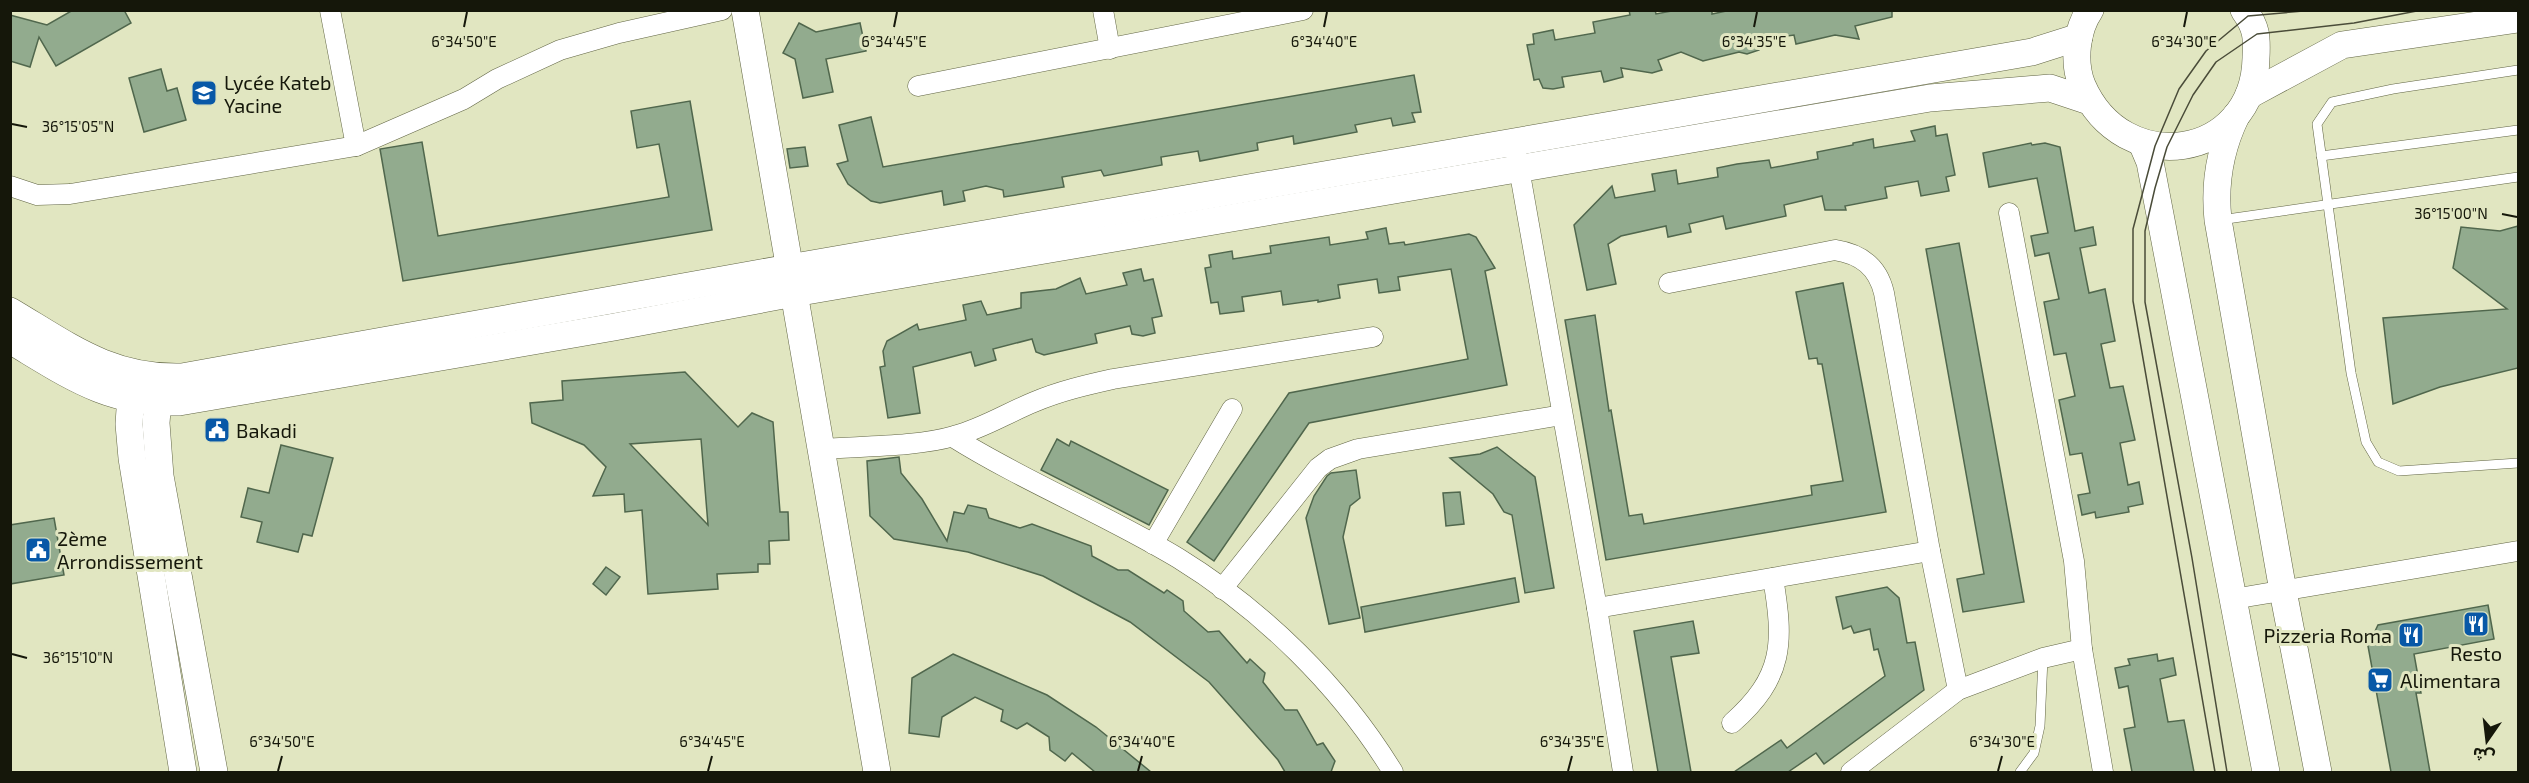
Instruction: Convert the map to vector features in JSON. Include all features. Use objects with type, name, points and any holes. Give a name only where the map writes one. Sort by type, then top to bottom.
[{"type":"main road","points":[[745,10],[877,772]]},
{"type":"main road","points":[[2090,10],[2079,37],[2077,59],[2080,81],[2089,101],[2112,128],[2142,143],[2167,147],[2193,143],[2216,133],[2243,105],[2342,45],[2518,19]]},
{"type":"main road","points":[[2244,10],[2257,33],[2256,77],[2224,142],[2215,198],[2283,591],[2318,772]]},
{"type":"main road","points":[[1517,157],[2032,52],[2079,37]]},
{"type":"main road","points":[[183,772],[145,457],[159,390],[182,376],[791,280],[1517,157],[1930,98],[2050,88],[2089,101]]},
{"type":"main road","points":[[2142,143],[2150,162],[2266,772]]},
{"type":"main road","points":[[10,340],[106,393],[132,387],[159,390],[190,400],[602,330],[791,280]]},
{"type":"main road","points":[[10,311],[99,363],[132,387]]},
{"type":"main road","points":[[85,383],[111,419],[145,457]]},
{"type":"main road","points":[[132,387],[129,424],[145,457],[214,772]]},
{"type":"main road","points":[[145,457],[160,442],[171,419],[190,400]]},
{"type":"street","points":[[330,10],[356,146]]},
{"type":"street","points":[[10,186],[38,195],[70,194],[356,146],[464,99],[497,80],[560,50],[619,33],[722,10]]},
{"type":"street","points":[[1103,10],[1110,49]]},
{"type":"street","points":[[918,86],[1303,10]]},
{"type":"street","points":[[1517,157],[1597,608],[1623,772]]},
{"type":"street","points":[[2008,213],[2074,561],[2082,649],[2103,772]]},
{"type":"street","points":[[1669,283],[1835,250],[1858,256],[1868,262],[1882,282],[1930,551],[1958,690]]},
{"type":"street","points":[[821,449],[929,441],[953,437],[1075,387],[1373,337]]},
{"type":"street","points":[[1153,544],[1232,410]]},
{"type":"street","points":[[1222,589],[1308,479],[1330,459],[1358,449],[1562,415]]},
{"type":"street","points":[[953,437],[981,455],[1153,544],[1222,589],[1285,640],[1313,669],[1352,713],[1393,772]]},
{"type":"street","points":[[1597,608],[1930,551]]},
{"type":"street","points":[[2233,599],[2518,551]]},
{"type":"street","points":[[1732,723],[1750,707],[1765,688],[1775,665],[1780,642],[1779,612],[1773,578]]},
{"type":"street","points":[[1851,772],[1958,690],[2043,658],[2082,649]]},
{"type":"lane","points":[[2518,70],[2393,89],[2332,102],[2317,124],[2351,373],[2366,442],[2378,462],[2399,471],[2518,463]]},
{"type":"lane","points":[[2321,156],[2518,130]]},
{"type":"lane","points":[[2218,220],[2518,177]]},
{"type":"lane","points":[[2020,772],[2034,753],[2040,726],[2043,658]]},
{"type":"building","points":[[73,10],[124,10],[131,23],[56,66],[39,37],[30,67],[10,61],[10,15],[47,25]]},
{"type":"building","points":[[1629,10],[1655,10],[1656,14],[1677,10],[1712,10],[1712,14],[1731,10],[1892,10],[1892,17],[1855,26],[1859,39],[1835,35],[1796,44],[1794,35],[1759,40],[1759,50],[1747,54],[1739,52],[1703,61],[1681,52],[1658,60],[1662,70],[1652,73],[1621,68],[1623,77],[1604,82],[1601,71],[1562,77],[1564,87],[1553,89],[1543,88],[1539,79],[1534,80],[1527,45],[1534,44],[1533,34],[1553,30],[1555,40],[1595,33],[1593,22],[1630,15]]},
{"type":"building","points":[[799,23],[816,32],[860,23],[866,51],[826,59],[833,92],[803,98],[795,59],[783,53]]},
{"type":"building","points":[[161,69],[167,91],[177,88],[186,120],[144,132],[129,78]]},
{"type":"building","points":[[1414,75],[1421,112],[1412,113],[1415,122],[1393,126],[1391,118],[1355,125],[1357,132],[1294,144],[1293,136],[1257,143],[1258,150],[1200,161],[1198,151],[1161,157],[1162,165],[1104,176],[1101,170],[1062,177],[1064,187],[1004,197],[1003,190],[986,186],[963,191],[965,201],[944,205],[942,191],[880,203],[871,201],[848,184],[837,164],[848,161],[839,125],[871,117],[883,167]]},
{"type":"building","points":[[690,101],[712,230],[403,281],[380,149],[422,142],[438,236],[669,197],[659,144],[637,148],[631,111]]},
{"type":"building","points":[[1935,126],[1936,136],[1947,134],[1955,175],[1946,177],[1949,191],[1921,196],[1918,181],[1885,187],[1887,198],[1845,206],[1846,210],[1825,210],[1822,196],[1784,205],[1786,216],[1726,229],[1723,216],[1689,224],[1691,232],[1668,237],[1666,226],[1621,236],[1608,244],[1616,284],[1587,290],[1574,225],[1612,186],[1615,198],[1655,191],[1652,174],[1676,170],[1678,184],[1718,177],[1717,168],[1737,164],[1769,160],[1771,168],[1818,159],[1817,152],[1873,139],[1874,148],[1915,141],[1911,131]]},
{"type":"building","points":[[2031,143],[2032,145],[2045,143],[2060,147],[2075,231],[2093,227],[2096,245],[2080,248],[2089,293],[2105,289],[2115,341],[2101,344],[2110,388],[2123,386],[2135,440],[2120,443],[2128,485],[2139,482],[2143,504],[2128,507],[2129,512],[2096,518],[2095,512],[2082,515],[2078,495],[2090,493],[2082,453],[2070,455],[2059,400],[2075,396],[2066,353],[2054,355],[2044,302],[2059,299],[2049,253],[2035,256],[2031,236],[2048,233],[2037,178],[1989,187],[1983,153]]},
{"type":"building","points":[[805,147],[808,166],[790,168],[787,149]]},
{"type":"building","points":[[2518,226],[2518,368],[2440,387],[2393,404],[2383,318],[2507,309],[2453,268],[2461,227],[2500,231]]},
{"type":"building","points":[[1386,228],[1389,244],[1404,242],[1405,245],[1469,234],[1476,237],[1495,268],[1485,271],[1507,385],[1309,423],[1214,561],[1187,542],[1289,393],[1468,359],[1451,269],[1398,277],[1400,290],[1379,293],[1377,279],[1338,285],[1340,298],[1318,302],[1318,300],[1283,305],[1281,291],[1242,297],[1244,311],[1220,314],[1218,302],[1211,303],[1205,268],[1211,267],[1209,255],[1232,251],[1233,259],[1271,253],[1270,246],[1329,237],[1330,245],[1368,239],[1366,232]]},
{"type":"building","points":[[1959,243],[2024,602],[1963,612],[1957,579],[1984,574],[1926,249]]},
{"type":"building","points":[[1141,269],[1144,281],[1153,279],[1162,316],[1152,318],[1155,333],[1143,336],[1132,334],[1130,326],[1095,334],[1097,343],[1044,355],[1036,352],[1032,339],[993,349],[996,360],[975,366],[971,352],[913,367],[920,413],[888,418],[880,367],[885,366],[883,351],[887,341],[917,324],[919,330],[966,320],[963,305],[981,301],[987,315],[1021,308],[1021,293],[1056,289],[1080,278],[1086,294],[1127,285],[1123,273]]},
{"type":"building","points":[[1843,283],[1886,512],[1606,560],[1565,320],[1595,315],[1609,411],[1611,410],[1629,516],[1642,514],[1644,524],[1812,495],[1811,486],[1843,481],[1822,364],[1818,364],[1817,358],[1809,359],[1796,292]]},
{"type":"building","points":[[685,372],[738,427],[752,413],[773,422],[780,512],[788,512],[789,540],[769,541],[770,564],[758,564],[758,572],[717,574],[718,589],[648,594],[642,510],[625,512],[624,494],[593,496],[606,467],[584,445],[532,423],[530,403],[563,400],[562,381]],"holes":[[[701,439],[708,525],[630,444]]]},
{"type":"building","points":[[1057,439],[1069,446],[1071,441],[1168,490],[1149,525],[1041,470]]},
{"type":"building","points":[[281,445],[333,458],[312,536],[303,534],[298,552],[257,542],[262,522],[241,517],[248,488],[269,493]]},
{"type":"building","points":[[1497,447],[1535,477],[1554,588],[1525,593],[1512,515],[1504,512],[1493,494],[1450,458],[1480,454]]},
{"type":"building","points":[[899,457],[901,473],[922,499],[947,541],[954,512],[964,514],[968,505],[986,509],[989,518],[1020,528],[1032,524],[1091,546],[1092,556],[1118,570],[1128,570],[1164,593],[1167,590],[1183,601],[1184,611],[1208,632],[1219,631],[1247,663],[1250,659],[1265,673],[1263,682],[1285,710],[1297,710],[1317,745],[1323,743],[1335,761],[1331,772],[1285,772],[1278,760],[1209,682],[1130,622],[1043,576],[968,552],[894,539],[870,516],[867,461]]},
{"type":"building","points":[[1356,470],[1360,498],[1350,506],[1343,537],[1360,618],[1329,624],[1306,518],[1314,496],[1327,476],[1331,473]]},
{"type":"building","points":[[1460,492],[1464,524],[1446,526],[1443,493]]},
{"type":"building","name":"2ème Arrondissement","points":[[54,518],[64,575],[10,584],[10,525]]},
{"type":"building","points":[[606,567],[620,577],[606,595],[593,584]]},
{"type":"building","points":[[1515,578],[1519,602],[1365,632],[1361,607]]},
{"type":"building","points":[[1887,587],[1899,598],[1907,643],[1915,642],[1924,690],[1824,764],[1816,753],[1788,772],[1734,772],[1781,740],[1787,748],[1885,676],[1878,649],[1874,650],[1870,629],[1854,633],[1851,626],[1843,629],[1836,597]]},
{"type":"building","points":[[2488,605],[2494,639],[2414,654],[2421,693],[2416,693],[2430,772],[2391,772],[2368,646],[2378,625]]},
{"type":"building","points":[[1693,621],[1699,653],[1671,657],[1691,772],[1658,772],[1634,631]]},
{"type":"building","points":[[953,654],[1047,695],[1096,727],[1151,772],[1095,772],[1072,753],[1065,761],[1050,750],[1049,737],[1027,723],[1017,729],[1001,721],[1003,710],[975,697],[942,717],[939,737],[909,733],[912,678]]},
{"type":"building","points":[[2157,654],[2158,661],[2173,658],[2176,675],[2160,679],[2168,722],[2184,720],[2194,772],[2132,772],[2124,729],[2135,727],[2128,686],[2119,688],[2115,668],[2130,665],[2128,659]]},
{"type":"tram line","points":[[2215,772],[2133,301],[2133,229],[2155,146],[2179,89],[2206,51],[2248,16],[2315,10]]},
{"type":"tram line","points":[[2227,772],[2192,558],[2145,302],[2145,231],[2155,188],[2167,147],[2193,95],[2216,62],[2257,34],[2354,23],[2422,10]]},
{"type":"place","name":"Lycée Kateb Yacine","points":[[204,93]]},
{"type":"place","name":"Bakadi","points":[[217,430]]},
{"type":"place","name":"2ème Arrondissement","points":[[38,550]]},
{"type":"place","name":"Resto","points":[[2476,624]]},
{"type":"place","name":"Pizzeria Roma","points":[[2411,635]]},
{"type":"place","name":"Alimentara","points":[[2380,680]]}]
